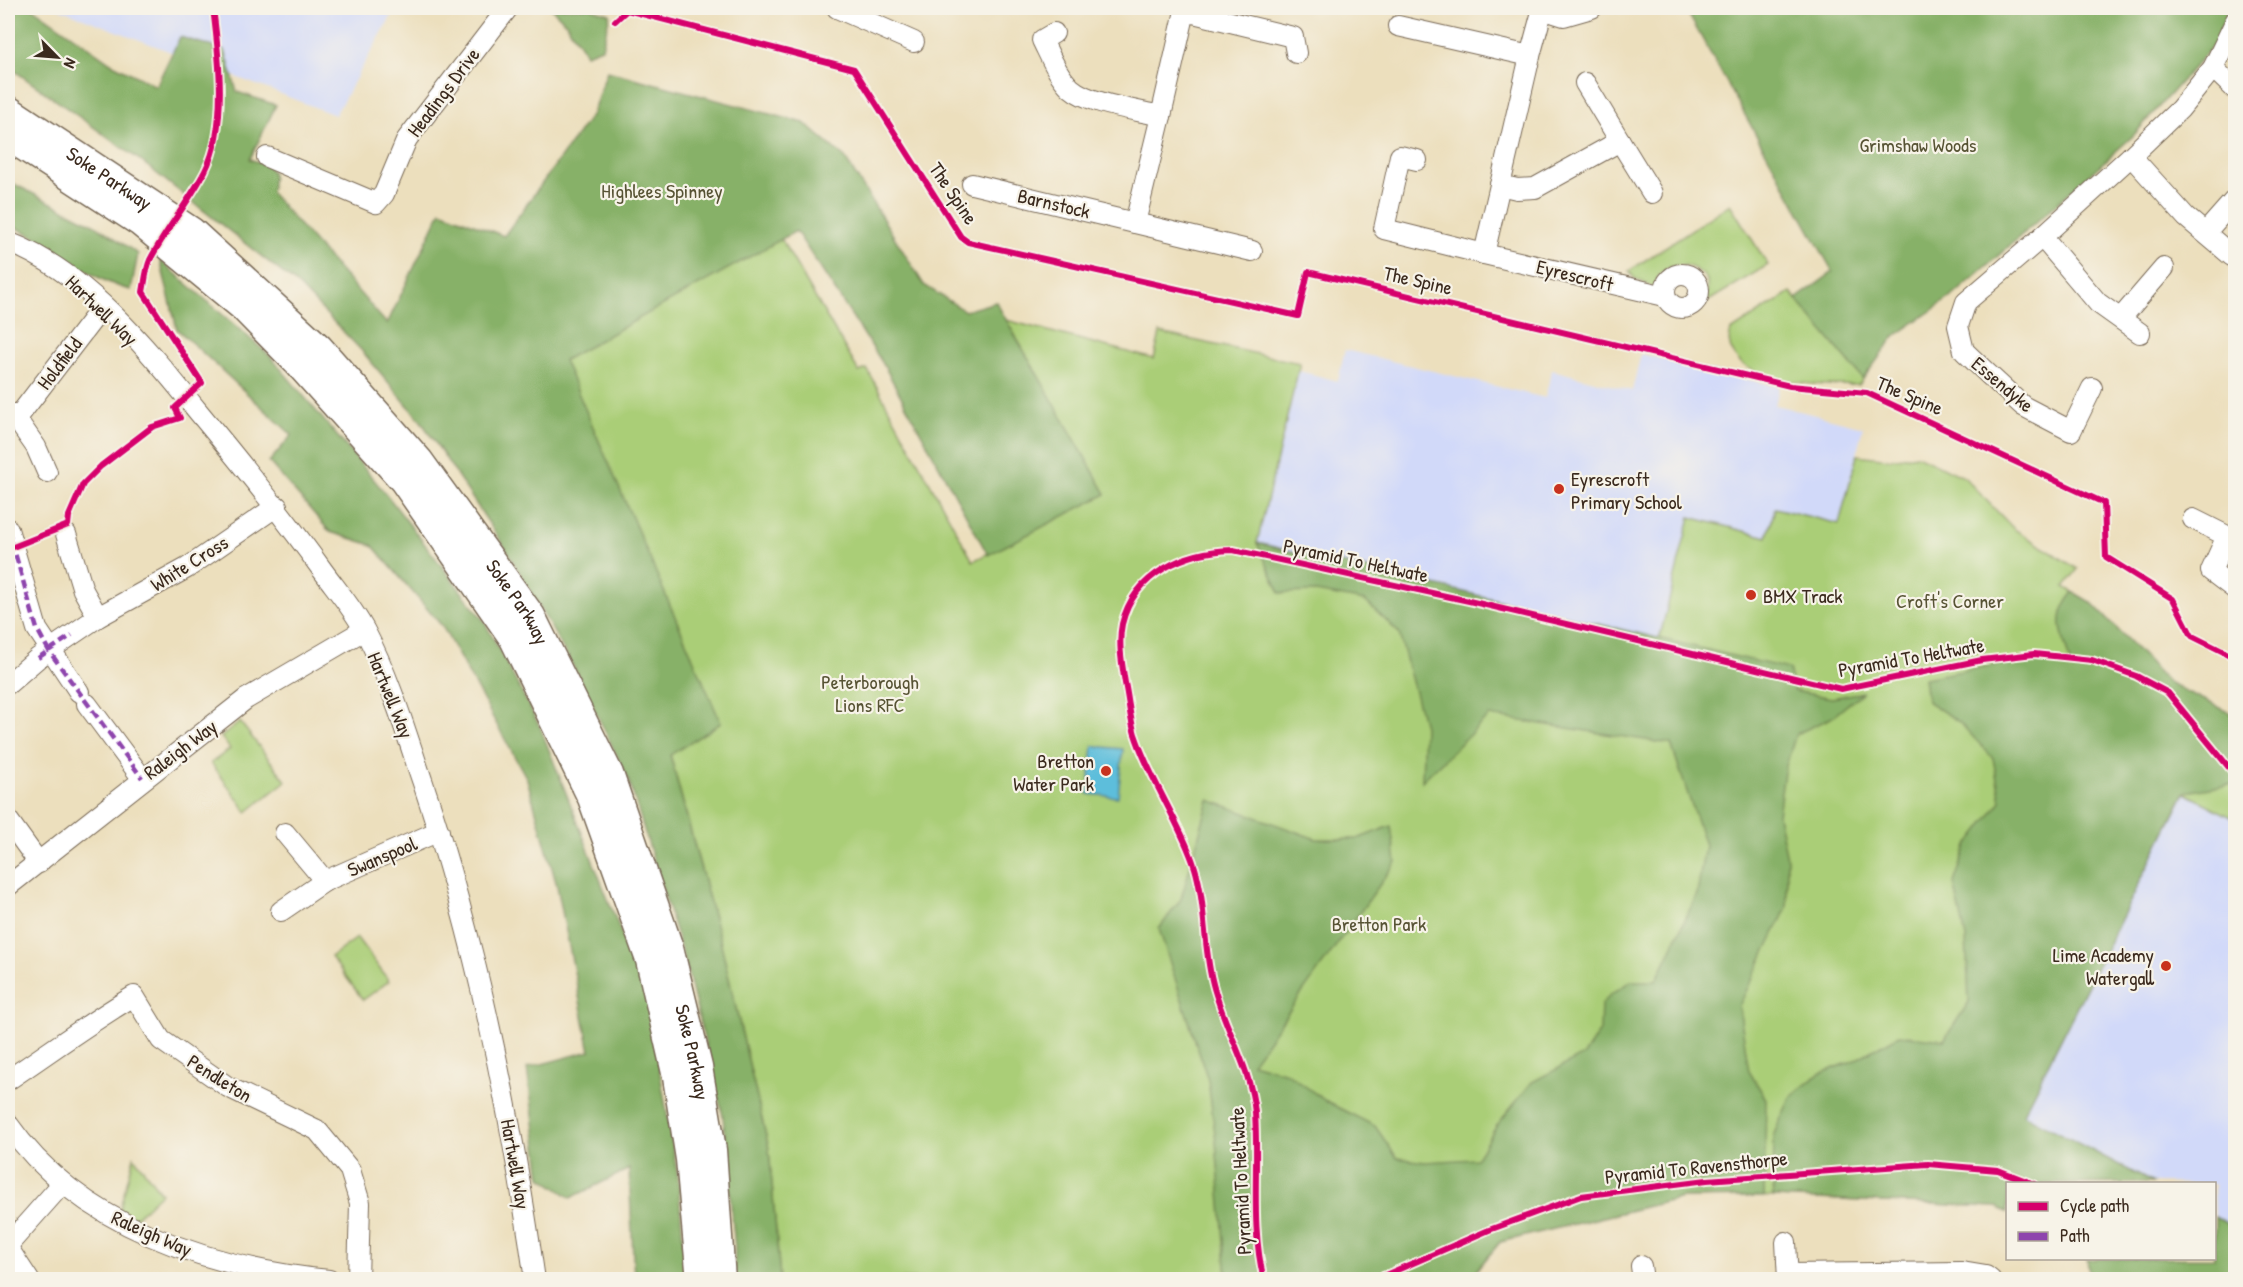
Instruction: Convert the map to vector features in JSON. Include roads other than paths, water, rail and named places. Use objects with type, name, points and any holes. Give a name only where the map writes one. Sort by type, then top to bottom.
[{"type":"highway","points":[[8,93],[121,167],[192,231]]},
{"type":"highway","name":"Soke Parkway","points":[[8,110],[192,231],[319,348],[412,452],[531,616],[609,774],[669,948],[698,1067],[712,1150],[721,1280]]},
{"type":"highway","name":"Soke Parkway","points":[[8,136],[38,153],[140,222],[242,306],[299,364],[404,481],[514,639],[592,798],[650,960],[677,1077],[688,1147],[700,1280]]},
{"type":"highway","points":[[8,156],[140,222]]},
{"type":"street","name":"Headings Drive","points":[[267,157],[282,174],[370,202],[380,200],[407,139],[508,8]]},
{"type":"street","points":[[837,8],[914,42]]},
{"type":"street","points":[[1484,254],[1542,8],[1564,16],[1592,8]]},
{"type":"street","points":[[1135,223],[1186,9],[1293,37],[1296,53]]},
{"type":"street","name":"Essendyke","points":[[2092,388],[2071,430],[2022,406],[1964,351],[1958,326],[1966,302],[2042,237],[2180,109],[2213,68],[2235,20]]},
{"type":"street","points":[[1398,26],[1421,24],[1530,56]]},
{"type":"street","points":[[1054,33],[1042,40],[1057,70],[1071,88],[1083,96],[1161,116]]},
{"type":"street","points":[[2213,68],[2235,90]]},
{"type":"street","points":[[1585,83],[1652,193]]},
{"type":"street","points":[[1500,185],[1517,189],[1535,188],[1620,141]]},
{"type":"street","name":"Eyrescroft","points":[[1417,160],[1400,156],[1384,229],[1665,296]]},
{"type":"street","points":[[2131,156],[2186,217],[2232,256]]},
{"type":"street","name":"Barnstock","points":[[982,192],[1135,223],[1240,254]]},
{"type":"street","points":[[2206,232],[2235,198]]},
{"type":"street","points":[[2042,237],[2098,303],[2140,333]]},
{"type":"street","name":"Hartwell Way","points":[[8,242],[48,262],[104,306],[186,397],[277,506],[364,630],[405,729],[439,831],[476,969],[505,1105],[535,1280]]},
{"type":"street","points":[[2121,318],[2163,268]]},
{"type":"street","name":"Holdfield","points":[[10,416],[18,417],[104,306]]},
{"type":"street","name":"Holdfield","points":[[10,416],[36,447],[47,472]]},
{"type":"street","name":"White Cross","points":[[8,684],[44,654],[98,617],[186,568],[277,506]]},
{"type":"street","points":[[2193,519],[2227,536],[2211,570],[2235,590]]},
{"type":"street","points":[[8,529],[44,654],[83,698],[142,778]]},
{"type":"street","points":[[66,534],[83,590],[98,617]]},
{"type":"street","name":"Raleigh Way","points":[[8,886],[142,778],[246,699],[364,630]]},
{"type":"street","points":[[8,820],[39,863]]},
{"type":"street","name":"Swanspool","points":[[281,911],[324,881],[439,831]]},
{"type":"street","points":[[285,833],[324,881]]},
{"type":"street","name":"Pendleton","points":[[8,1080],[63,1044],[82,1027],[134,996],[161,1040],[228,1087],[317,1130],[350,1170],[360,1203],[358,1280]]},
{"type":"street","name":"Raleigh Way","points":[[8,1124],[62,1184],[124,1224],[197,1254],[276,1275],[329,1280]]},
{"type":"street","points":[[29,1280],[8,1247],[62,1184]]},
{"type":"street","points":[[1786,1242],[1788,1276],[1882,1277],[1962,1272],[1986,1276],[1991,1280]]},
{"type":"water","name":"Bretton Water Park","points":[[1093,746],[1123,749],[1118,797],[1088,794]]},
{"type":"place","name":"Eyrescroft Primary School","points":[[1559,489]]},
{"type":"place","name":"BMX Track","points":[[1751,595]]},
{"type":"place","name":"Bretton Water Park","points":[[1106,771]]},
{"type":"place","name":"Lime Academy Watergall","points":[[2166,966]]},
{"type":"park label","name":"Grimshaw Woods","points":[[1918,144]]},
{"type":"park label","name":"Highlees Spinney","points":[[662,190]]},
{"type":"park label","name":"Croft's Corner","points":[[1950,600]]},
{"type":"park label","name":"Peterborough Lions RFC","points":[[870,692]]},
{"type":"park label","name":"Bretton Park","points":[[1379,923]]}]
